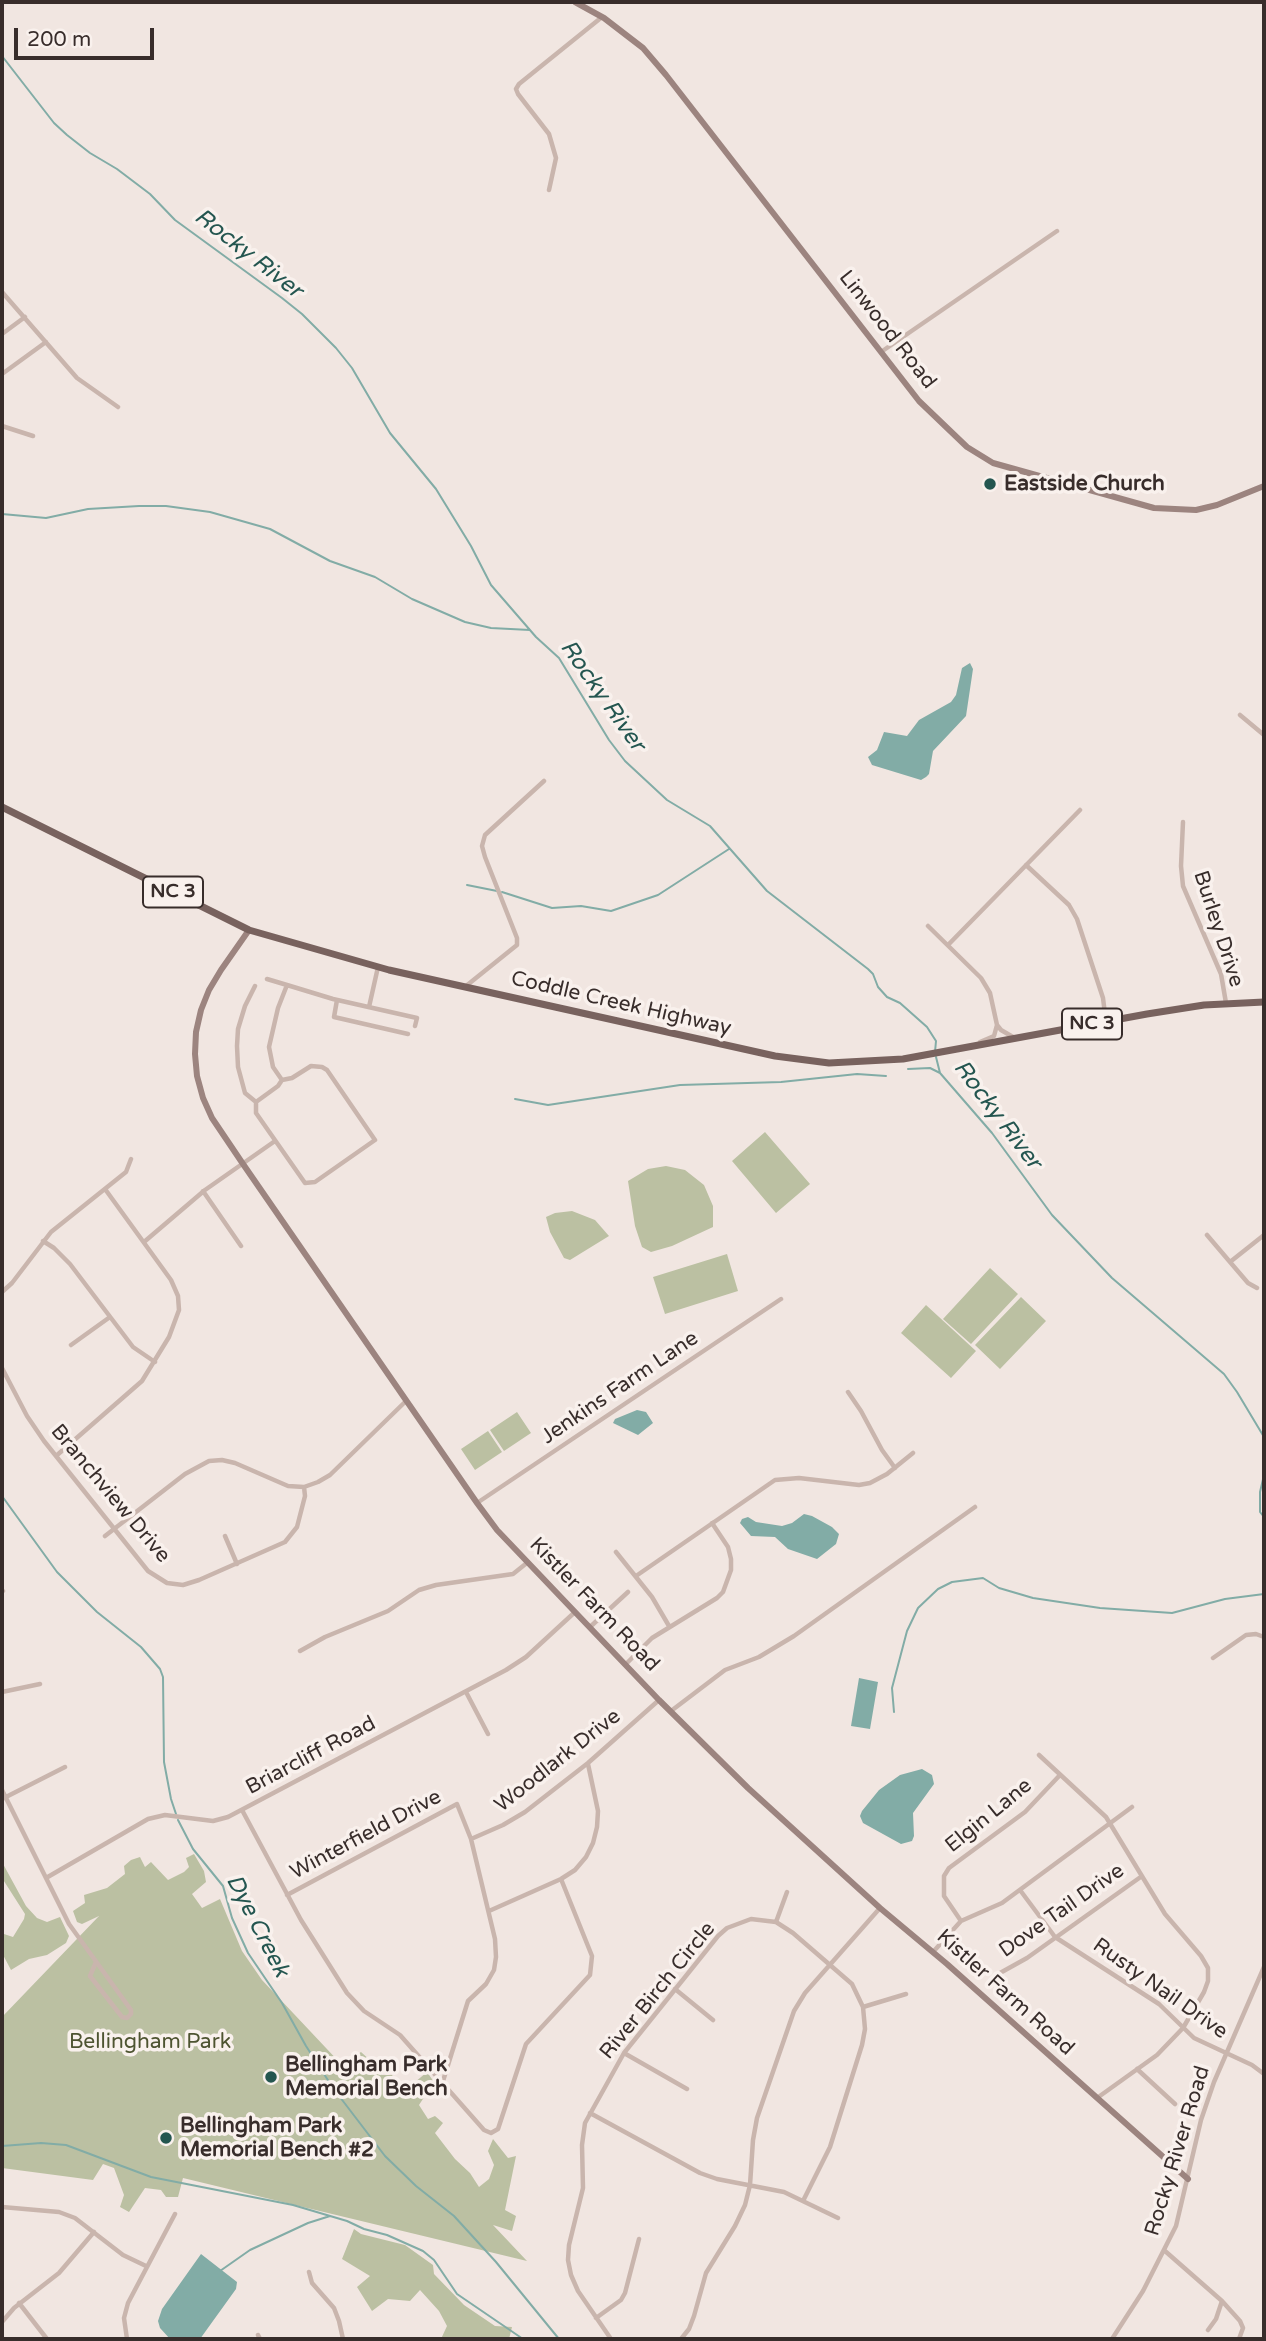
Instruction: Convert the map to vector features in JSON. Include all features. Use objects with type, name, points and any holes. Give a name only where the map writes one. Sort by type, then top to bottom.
[{"type":"main road","name":"Coddle Creek Highway","points":[[2,807],[250,930],[378,967],[775,1056],[829,1063],[903,1059],[1106,1021],[1226,1003],[1264,1002]]},
{"type":"street","name":"Linwood Road","points":[[575,2],[643,48],[919,401],[967,447],[993,463],[1136,504],[1175,511],[1217,505],[1264,486]]},
{"type":"street","points":[[549,190],[556,158],[549,134],[516,89],[519,83],[602,18]]},
{"type":"street","points":[[881,352],[1057,231]]},
{"type":"street","points":[[2,293],[77,378],[118,407]]},
{"type":"street","points":[[2,334],[25,317]]},
{"type":"street","points":[[2,374],[46,342]]},
{"type":"street","points":[[2,426],[33,436]]},
{"type":"street","points":[[1240,715],[1264,735]]},
{"type":"street","points":[[465,987],[517,945],[517,938],[485,857],[482,846],[485,835],[544,781]]},
{"type":"street","points":[[948,945],[1080,810]]},
{"type":"street","name":"Burley Drive","points":[[1183,822],[1181,866],[1184,886],[1221,974],[1226,1003]]},
{"type":"street","points":[[1026,865],[1069,905],[1077,919],[1102,998],[1106,1021]]},
{"type":"street","points":[[928,926],[986,985],[990,993],[997,1025],[994,1036],[975,1046]]},
{"type":"street","name":"Kistler Farm Road","points":[[250,930],[209,989],[201,1010],[195,1054],[203,1098],[212,1118],[243,1164],[497,1530],[659,1700],[748,1787],[880,1908],[1188,2179]]},
{"type":"street","points":[[369,1007],[378,967]]},
{"type":"street","points":[[267,979],[337,1000],[417,1018],[415,1026]]},
{"type":"street","points":[[282,1080],[273,1067],[269,1047],[287,985]]},
{"type":"street","points":[[255,986],[238,1029],[237,1046],[238,1067],[244,1093],[256,1102]]},
{"type":"street","points":[[337,1000],[334,1017],[408,1034]]},
{"type":"street","points":[[997,1025],[1007,1035],[1017,1039]]},
{"type":"street","points":[[316,1065],[327,1070],[374,1140],[310,1184],[302,1180],[256,1113],[256,1102],[282,1080],[292,1078],[316,1065]]},
{"type":"street","points":[[144,1242],[204,1191],[275,1141]]},
{"type":"street","points":[[2,1292],[43,1241],[126,1172],[131,1159]]},
{"type":"street","points":[[56,1456],[133,1391],[155,1362],[180,1310],[178,1296],[171,1280],[105,1189]]},
{"type":"street","points":[[204,1191],[241,1246]]},
{"type":"street","points":[[1208,1235],[1248,1283],[1258,1289]]},
{"type":"street","points":[[1230,1262],[1264,1235]]},
{"type":"street","points":[[43,1241],[70,1264],[133,1347],[155,1362]]},
{"type":"street","name":"Jenkins Farm Lane","points":[[477,1503],[781,1298]]},
{"type":"street","points":[[71,1345],[110,1317]]},
{"type":"street","name":"Branchview Drive","points":[[2,1368],[26,1416],[56,1456],[148,1571],[167,1583],[191,1583],[285,1542],[292,1535],[302,1512],[304,1487]]},
{"type":"street","points":[[848,1392],[895,1468]]},
{"type":"street","points":[[105,1536],[195,1467],[209,1461],[234,1463],[288,1486],[304,1487],[330,1475],[406,1401]]},
{"type":"street","points":[[636,1576],[775,1480],[799,1478],[859,1485],[878,1480],[912,1454]]},
{"type":"street","points":[[671,1711],[725,1670],[759,1657],[794,1636],[975,1507]]},
{"type":"street","points":[[626,1664],[642,1646],[669,1626],[717,1598],[728,1582],[731,1570],[728,1547],[712,1522]]},
{"type":"street","points":[[225,1536],[237,1564]]},
{"type":"street","points":[[616,1552],[652,1597],[669,1626]]},
{"type":"street","points":[[300,1651],[388,1611],[419,1590],[513,1574],[528,1562]]},
{"type":"street","points":[[590,1627],[628,1592]]},
{"type":"street","name":"Briarcliff Road","points":[[46,1878],[148,1819],[165,1815],[213,1821],[242,1810],[466,1692],[526,1657],[575,1612]]},
{"type":"street","points":[[1213,1658],[1246,1635],[1264,1637]]},
{"type":"street","points":[[2,1692],[40,1684]]},
{"type":"street","points":[[466,1692],[488,1734]]},
{"type":"street","name":"Woodlark Drive","points":[[471,1839],[525,1812],[588,1763],[659,1700]]},
{"type":"street","points":[[1039,1755],[1110,1823],[1165,1914],[1208,1968],[1204,1992],[1182,2028],[1157,2054],[1097,2098]]},
{"type":"street","points":[[489,1912],[561,1879],[575,1870],[586,1857],[593,1843],[598,1811],[588,1763]]},
{"type":"street","points":[[4,1798],[65,1767]]},
{"type":"street","name":"Elgin Lane","points":[[961,1922],[944,1896],[944,1877],[949,1868],[1025,1812],[1060,1774]]},
{"type":"street","points":[[2,1790],[69,1924],[131,2010],[127,2018],[122,2017],[90,1976],[96,1962]]},
{"type":"street","name":"Winterfield Drive","points":[[287,1895],[457,1804],[471,1839],[495,1939],[496,1957],[494,1970],[486,1984],[468,2001],[442,2082]]},
{"type":"street","points":[[933,1952],[961,1922],[991,1910],[1132,1807]]},
{"type":"street","points":[[242,1810],[307,1930],[347,1993],[364,2011],[401,2036],[484,2130],[491,2133],[498,2129],[526,2044],[590,1975],[592,1956],[561,1879]]},
{"type":"street","name":"Dove Tail Drive","points":[[1000,1973],[1027,1958],[1142,1876]]},
{"type":"street","name":"Rusty Nail Drive","points":[[1020,1890],[1055,1937],[1159,2004],[1194,2038],[1252,2065],[1264,2074]]},
{"type":"street","points":[[787,1892],[776,1922],[793,1933],[852,1984],[863,2007],[865,2029],[830,2147],[803,2201]]},
{"type":"street","points":[[681,2339],[694,2316],[706,2273],[741,2214],[750,2185],[757,2118],[794,2011],[805,1993],[880,1908]]},
{"type":"street","name":"River Birch Circle","points":[[611,2339],[573,2281],[568,2260],[583,2188],[582,2138],[590,2113],[624,2053],[718,1936],[727,1928],[751,1919],[776,1922]]},
{"type":"street","name":"Rocky River Road","points":[[1112,2339],[1143,2291],[1177,2226],[1201,2120],[1226,2053],[1263,1972]]},
{"type":"street","points":[[675,1989],[713,2020]]},
{"type":"street","points":[[863,2007],[906,1994]]},
{"type":"street","points":[[624,2053],[687,2089]]},
{"type":"street","points":[[1137,2069],[1175,2104]]},
{"type":"street","points":[[590,2113],[700,2173],[784,2192],[838,2218]]},
{"type":"street","points":[[2,2207],[59,2212],[75,2218],[123,2255],[146,2266]]},
{"type":"street","points":[[127,2339],[124,2318],[128,2303],[175,2214]]},
{"type":"street","points":[[2,2322],[19,2303],[59,2273],[94,2232]]},
{"type":"street","points":[[596,2318],[615,2305],[625,2293],[639,2239]]},
{"type":"street","points":[[1164,2251],[1222,2301],[1240,2321],[1243,2328],[1239,2339]]},
{"type":"street","points":[[309,2272],[312,2283],[334,2308],[343,2339]]},
{"type":"street","points":[[1208,2330],[1216,2319],[1222,2301]]},
{"type":"street","points":[[19,2303],[47,2339]]},
{"type":"green space","points":[[765,1132],[810,1184],[776,1213],[732,1161]]},
{"type":"green space","points":[[666,1166],[685,1170],[704,1185],[713,1206],[713,1227],[672,1246],[651,1252],[642,1247],[635,1226],[628,1181],[648,1169]]},
{"type":"green space","points":[[572,1211],[595,1220],[609,1236],[570,1260],[564,1258],[550,1232],[546,1217]]},
{"type":"green space","points":[[727,1254],[738,1291],[665,1314],[653,1277]]},
{"type":"green space","points":[[990,1268],[1018,1294],[971,1344],[943,1319]]},
{"type":"green space","points":[[1021,1297],[1046,1321],[1000,1369],[975,1345]]},
{"type":"green space","points":[[926,1305],[976,1351],[951,1378],[901,1333]]},
{"type":"green space","points":[[517,1412],[531,1433],[504,1451],[490,1430]]},
{"type":"green space","points":[[488,1431],[502,1452],[475,1470],[461,1449]]},
{"type":"green space","name":"Bellingham Park","points":[[194,1854],[204,1871],[206,1882],[192,1894],[202,1908],[220,1899],[242,1951],[262,1980],[342,2065],[361,2052],[382,2075],[392,2075],[401,2089],[408,2088],[427,2072],[434,2082],[419,2105],[428,2119],[435,2116],[443,2123],[435,2133],[479,2187],[489,2179],[494,2165],[488,2151],[493,2139],[508,2158],[516,2156],[505,2210],[516,2216],[512,2231],[493,2225],[527,2261],[183,2178],[178,2197],[166,2197],[161,2190],[145,2188],[129,2212],[120,2207],[124,2195],[114,2168],[103,2164],[93,2180],[2,2168],[2,2017],[99,1916],[82,1924],[77,1922],[73,1911],[85,1903],[84,1895],[107,1888],[125,1874],[124,1866],[131,1860],[140,1857],[145,1867],[151,1862],[168,1880],[189,1867],[186,1858]]},
{"type":"green space","points":[[2,1862],[26,1906],[37,1918],[47,1922],[60,1917],[69,1936],[66,1943],[47,1955],[29,1959],[11,1970],[2,1953],[2,1928],[4,1934],[13,1937],[25,1914],[2,1878]]},
{"type":"green space","points":[[354,2229],[361,2234],[405,2245],[433,2265],[434,2274],[464,2305],[495,2326],[512,2327],[509,2339],[441,2339],[447,2326],[439,2311],[420,2290],[410,2301],[388,2299],[372,2311],[357,2287],[370,2276],[342,2259]]},
{"type":"water","points":[[970,663],[973,669],[966,716],[933,751],[929,774],[921,780],[872,765],[868,757],[877,750],[884,732],[907,736],[919,720],[951,702],[956,695],[962,668]]},
{"type":"water","points":[[637,1410],[646,1412],[653,1423],[638,1435],[613,1423],[615,1419]]},
{"type":"water","points":[[804,1514],[832,1527],[839,1534],[836,1544],[817,1559],[788,1549],[775,1537],[751,1536],[740,1523],[748,1517],[756,1522],[782,1526],[792,1523]]},
{"type":"water","points":[[859,1678],[878,1682],[870,1729],[851,1726]]},
{"type":"water","points":[[922,1769],[932,1775],[934,1784],[913,1813],[912,1841],[901,1844],[863,1823],[860,1816],[862,1811],[879,1790],[900,1775]]},
{"type":"water","points":[[201,2254],[237,2282],[236,2289],[200,2339],[170,2339],[160,2328],[158,2321],[162,2309]]},
{"type":"waterway","name":"Rocky River","points":[[2,56],[54,123],[67,135],[150,194],[175,220],[282,298],[336,348],[352,368],[390,433],[436,489],[491,585],[536,637],[559,658],[609,740],[625,761],[667,800],[710,826],[767,891],[868,969],[887,997],[900,1003],[927,1027],[936,1041],[935,1052]]},
{"type":"waterway","points":[[2,514],[46,518],[88,509],[139,506],[166,506],[210,512],[270,529],[330,561],[375,577],[412,599],[465,622],[491,628],[530,630]]},
{"type":"waterway","points":[[502,892],[552,908],[581,906],[611,911],[658,895],[729,849]]},
{"type":"waterway","points":[[467,885],[497,891]]},
{"type":"waterway","name":"Rocky River","points":[[936,1057],[940,1073],[992,1133],[1052,1215],[1112,1278],[1224,1374],[1264,1437]]},
{"type":"waterway","points":[[908,1069],[930,1068],[940,1073]]},
{"type":"waterway","points":[[515,1099],[548,1105],[680,1085],[781,1082],[857,1074],[886,1076]]},
{"type":"waterway","name":"Rocky River","points":[[1264,1475],[1260,1492],[1260,1512],[1264,1517]]},
{"type":"waterway","name":"Dye Creek","points":[[2,1496],[57,1572],[97,1612],[141,1647],[160,1669],[163,1677],[164,1762],[176,1814]]},
{"type":"waterway","points":[[894,1712],[892,1688],[907,1631],[918,1608],[938,1589],[952,1582],[983,1578],[999,1588],[1033,1598],[1100,1608],[1172,1613],[1225,1599],[1264,1594]]},
{"type":"waterway","name":"Dye Creek","points":[[178,1820],[193,1849],[223,1886],[232,1918],[248,1953],[282,2003],[333,2088],[385,2156],[416,2186],[454,2216],[559,2339]]},
{"type":"waterway","points":[[2,2146],[41,2143],[66,2145],[151,2177],[293,2205],[387,2235],[423,2251],[434,2260],[457,2294],[523,2339]]},
{"type":"waterway","points":[[220,2271],[250,2250],[308,2223],[330,2216]]},
{"type":"place","name":"Eastside Church","points":[[990,484]]},
{"type":"place","name":"Bellingham Park Memorial Bench","points":[[271,2077]]},
{"type":"place","name":"Bellingham Park Memorial Bench #2","points":[[166,2138]]}]
